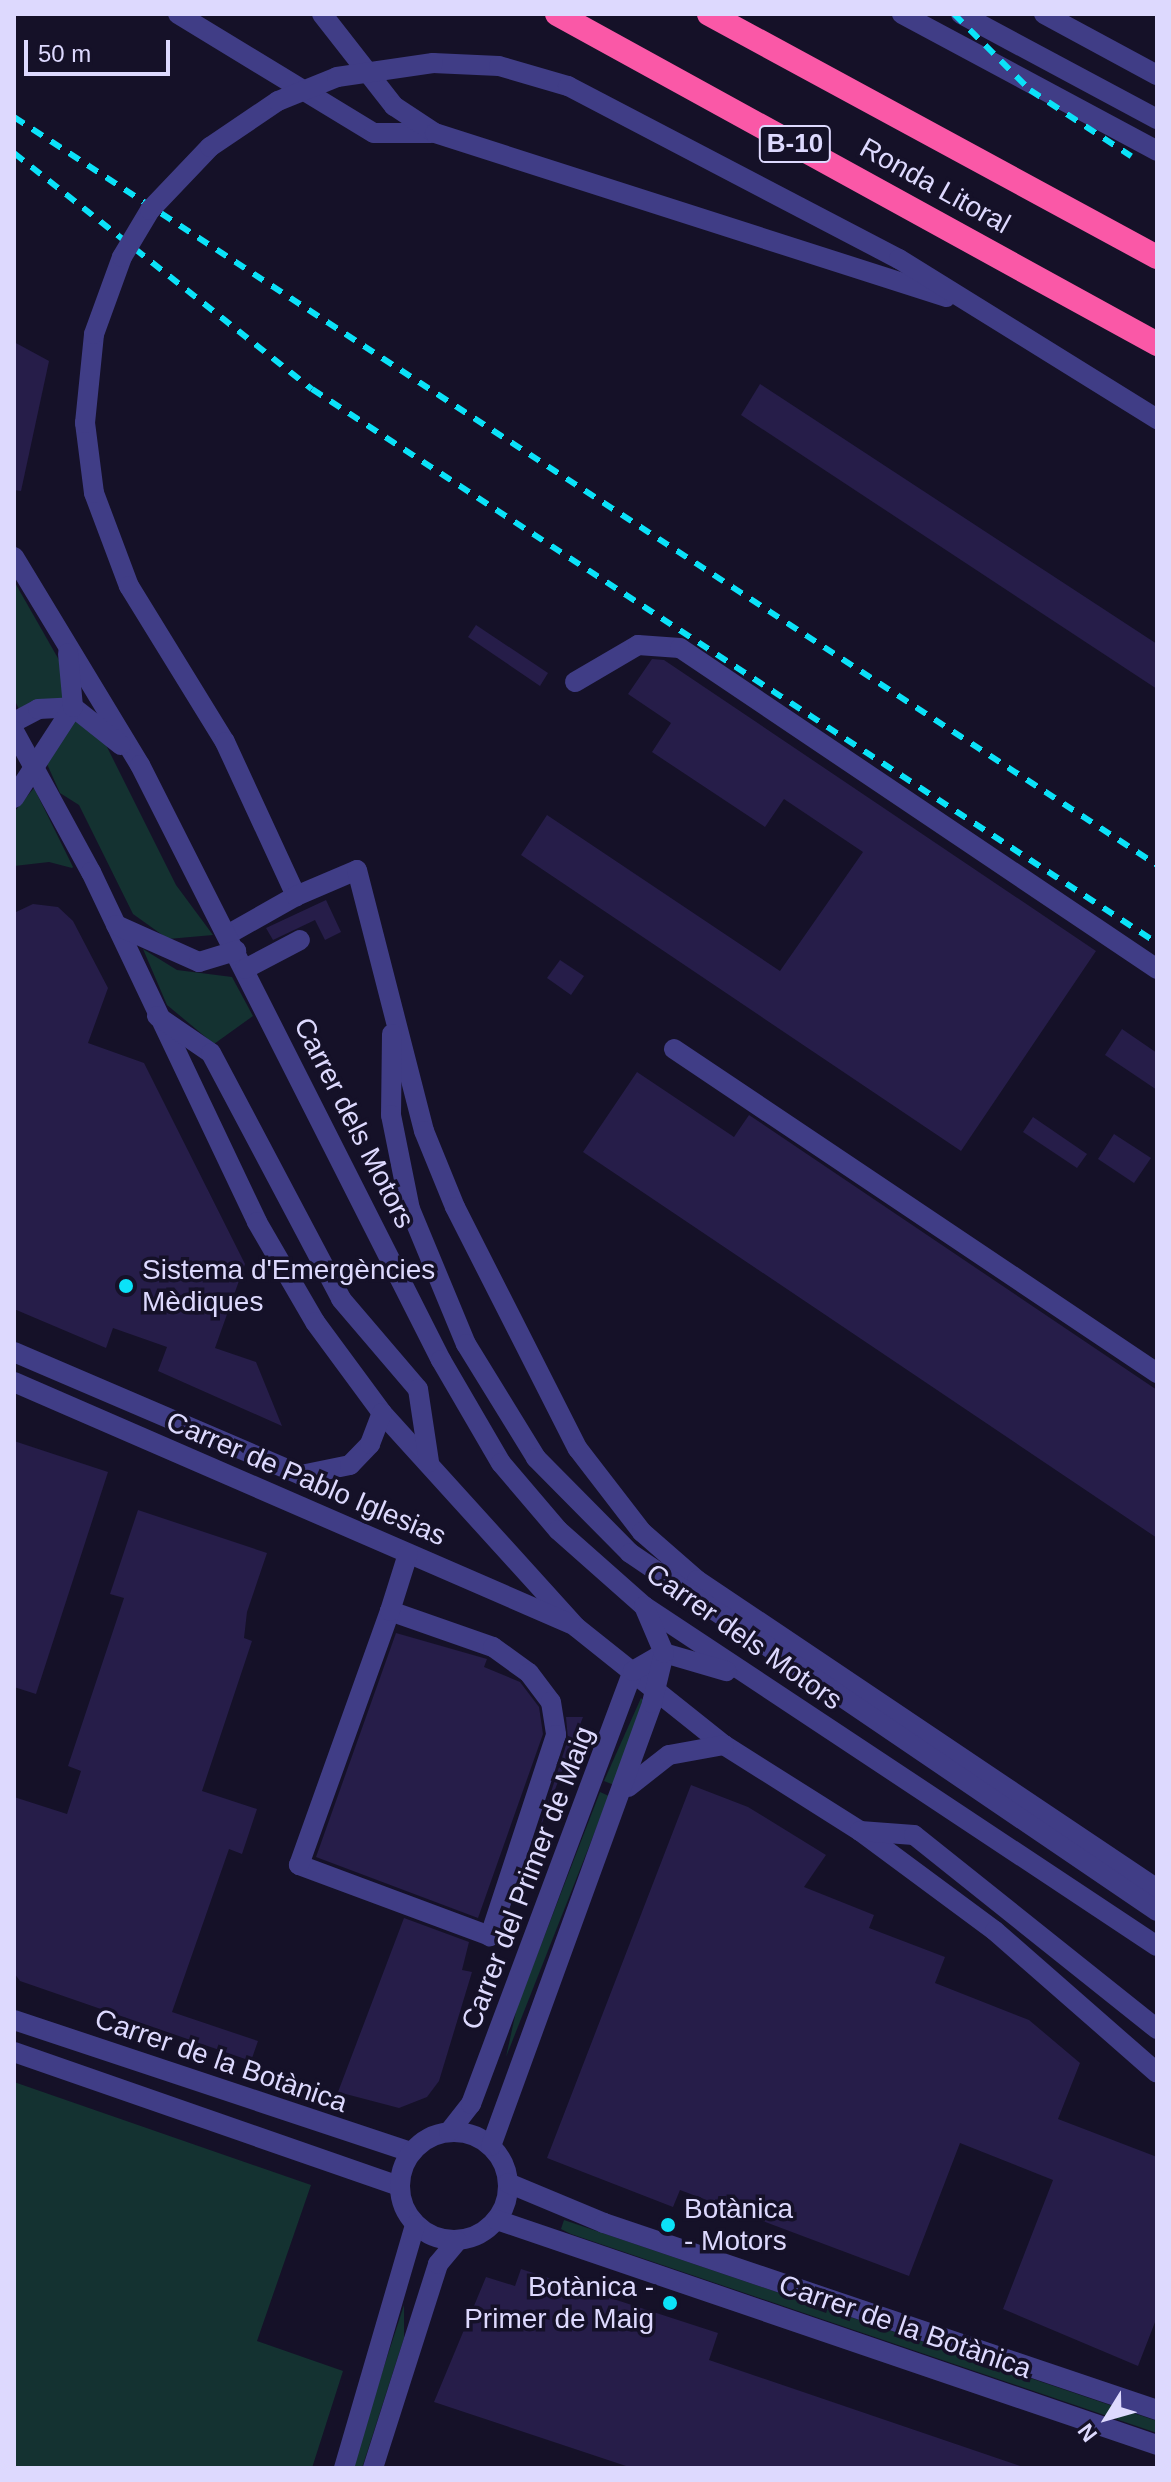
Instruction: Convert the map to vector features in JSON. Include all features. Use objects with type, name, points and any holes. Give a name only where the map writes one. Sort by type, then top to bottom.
[{"type":"highway","name":"Ronda Litoral","points":[[557,14],[1157,344]]},
{"type":"highway","name":"Ronda Litoral","points":[[709,14],[1157,257]]},
{"type":"street","points":[[178,14],[374,133],[435,133]]},
{"type":"street","points":[[322,14],[394,106],[435,133],[788,243],[984,310]]},
{"type":"street","points":[[902,14],[1157,151]]},
{"type":"street","points":[[961,14],[981,21],[1157,119]]},
{"type":"street","points":[[1044,14],[1157,75]]},
{"type":"street","points":[[296,896],[225,742],[129,586],[94,493],[85,423],[94,334],[122,257],[150,210],[210,147],[278,101],[337,77],[433,63],[499,66],[568,86],[803,207],[984,310],[1157,419]]},
{"type":"street","points":[[788,243],[805,241],[814,230],[803,207]]},
{"type":"street","name":"Carrer dels Motors","points":[[14,557],[54,613],[140,765],[441,1360],[501,1463],[558,1530],[644,1606],[745,1678],[1157,1946]]},
{"type":"street","points":[[14,798],[73,707],[73,669],[54,613]]},
{"type":"street","points":[[575,682],[638,645],[680,648],[1157,969]]},
{"type":"street","points":[[14,722],[38,709],[73,707],[140,765]]},
{"type":"street","points":[[14,731],[116,925],[157,1016],[289,1281],[382,1413],[576,1627],[724,1745],[860,1831],[995,1931],[1157,2073]]},
{"type":"street","points":[[236,952],[296,896],[357,870],[393,1023],[455,1207],[578,1449],[642,1532],[697,1580],[1157,1889]]},
{"type":"street","points":[[116,925],[199,962],[300,940]]},
{"type":"street","points":[[157,1016],[211,1053],[341,1299],[418,1389],[429,1462]]},
{"type":"street","points":[[393,1023],[391,1115],[410,1209],[466,1344],[536,1458],[630,1553],[1157,1911]]},
{"type":"street","points":[[674,1049],[1157,1373]]},
{"type":"street","name":"Carrer de Pablo Iglesias","points":[[14,1352],[301,1475],[350,1465],[370,1444],[382,1413]]},
{"type":"street","name":"Carrer de Pablo Iglesias","points":[[14,1382],[576,1627]]},
{"type":"street","points":[[390,1611],[493,1647],[529,1673],[551,1702],[556,1735],[490,1936],[299,1865],[408,1554]]},
{"type":"street","points":[[644,1606],[664,1653]]},
{"type":"street","points":[[633,1671],[664,1653],[745,1678]]},
{"type":"street","name":"Carrer del Primer de Maig","points":[[491,2146],[622,1793],[664,1653]]},
{"type":"street","name":"Carrer del Primer de Maig","points":[[449,2132],[471,2104],[633,1671]]},
{"type":"street","name":"Carrer del Primer de Maig","points":[[622,1793],[669,1755],[724,1745]]},
{"type":"street","points":[[860,1831],[914,1835],[1157,2029]]},
{"type":"street","name":"Carrer de la Botànica","points":[[14,2020],[411,2152]]},
{"type":"street","name":"Carrer de la Botànica","points":[[14,2052],[399,2186]]},
{"type":"street","points":[[344,2468],[415,2225],[399,2186],[411,2152],[449,2132],[491,2146],[508,2183],[497,2220],[457,2241],[438,2264],[373,2468]]},
{"type":"street","name":"Carrer de la Botànica","points":[[508,2183],[604,2223],[1157,2410]]},
{"type":"street","name":"Carrer de la Botànica","points":[[497,2220],[1157,2445]]},
{"type":"street","points":[[415,2225],[457,2241]]},
{"type":"green space","points":[[14,581],[59,660],[65,699],[19,709],[14,699]]},
{"type":"green space","points":[[76,718],[104,741],[176,885],[213,935],[168,939],[133,914],[79,805],[60,793],[47,764]]},
{"type":"green space","points":[[34,788],[72,868],[49,862],[14,866],[14,812]]},
{"type":"green space","points":[[143,949],[177,970],[232,977],[253,1016],[214,1044],[167,1005]]},
{"type":"green space","points":[[641,1698],[643,1700],[614,1785],[604,1781]]},
{"type":"green space","points":[[600,1792],[609,1796],[506,2057],[517,2007]]},
{"type":"green space","points":[[14,2082],[311,2185],[257,2341],[343,2371],[312,2468],[14,2468]]},
{"type":"green space","points":[[564,2220],[1157,2421],[1157,2433],[571,2234],[561,2229]]},
{"type":"green space","points":[[404,2305],[404,2338],[362,2468],[351,2468]]},
{"type":"building","points":[[14,342],[49,361],[21,491],[14,490]]},
{"type":"building","points":[[760,384],[1157,644],[1157,689],[741,415]]},
{"type":"building","points":[[476,625],[548,673],[540,686],[468,637]]},
{"type":"building","points":[[652,659],[664,660],[1096,951],[961,1151],[521,855],[547,815],[780,971],[863,852],[784,799],[765,827],[652,752],[671,723],[628,694]]},
{"type":"building","points":[[326,900],[341,932],[325,940],[315,920],[273,940],[266,928]]},
{"type":"building","points":[[33,904],[58,907],[73,921],[108,988],[88,1043],[144,1063],[245,1264],[215,1348],[256,1362],[282,1426],[158,1371],[167,1347],[113,1328],[106,1348],[14,1309],[14,913]]},
{"type":"building","points":[[560,960],[584,976],[571,995],[547,978]]},
{"type":"building","points":[[1122,1029],[1157,1053],[1157,1090],[1105,1055]]},
{"type":"building","points":[[637,1072],[734,1137],[749,1115],[1157,1390],[1157,1538],[583,1152]]},
{"type":"building","points":[[1033,1117],[1087,1154],[1077,1168],[1023,1132]]},
{"type":"building","points":[[1114,1134],[1151,1158],[1134,1183],[1098,1159]]},
{"type":"building","points":[[14,1441],[108,1472],[36,1694],[14,1687]]},
{"type":"building","points":[[138,1510],[267,1553],[247,1612],[244,1638],[252,1641],[202,1791],[257,1809],[242,1854],[229,1849],[172,2012],[258,2041],[251,2061],[20,1981],[14,1973],[14,1797],[67,1814],[81,1771],[68,1766],[124,1598],[110,1594]]},
{"type":"building","points":[[396,1633],[487,1659],[484,1667],[520,1682],[539,1707],[543,1734],[478,1918],[316,1857]]},
{"type":"building","points":[[566,1717],[583,1717],[537,1836],[568,1739]]},
{"type":"building","points":[[691,1785],[748,1807],[826,1855],[804,1887],[874,1915],[869,1928],[945,1957],[935,1983],[1029,2020],[1080,2063],[1058,2119],[1157,2157],[1157,2317],[1138,2366],[1003,2309],[1053,2180],[960,2143],[909,2276],[680,2190],[673,2207],[547,2158]]},
{"type":"building","points":[[404,1918],[469,1942],[462,1970],[472,1972],[439,2081],[427,2097],[399,2108],[338,2092]]},
{"type":"building","points":[[521,2269],[718,2333],[709,2360],[1026,2468],[632,2468],[434,2402],[486,2277],[515,2286]]},
{"type":"railway","points":[[954,14],[1030,90],[1131,156]]},
{"type":"railway","points":[[14,117],[1157,865]]},
{"type":"railway","points":[[14,153],[312,389],[1157,943]]},
{"type":"place","name":"Sistema d'Emergències Mèdiques","points":[[126,1286]]},
{"type":"place","name":"Botànica - Motors","points":[[668,2225]]},
{"type":"place","name":"Botànica - Primer de Maig","points":[[670,2303]]}]
